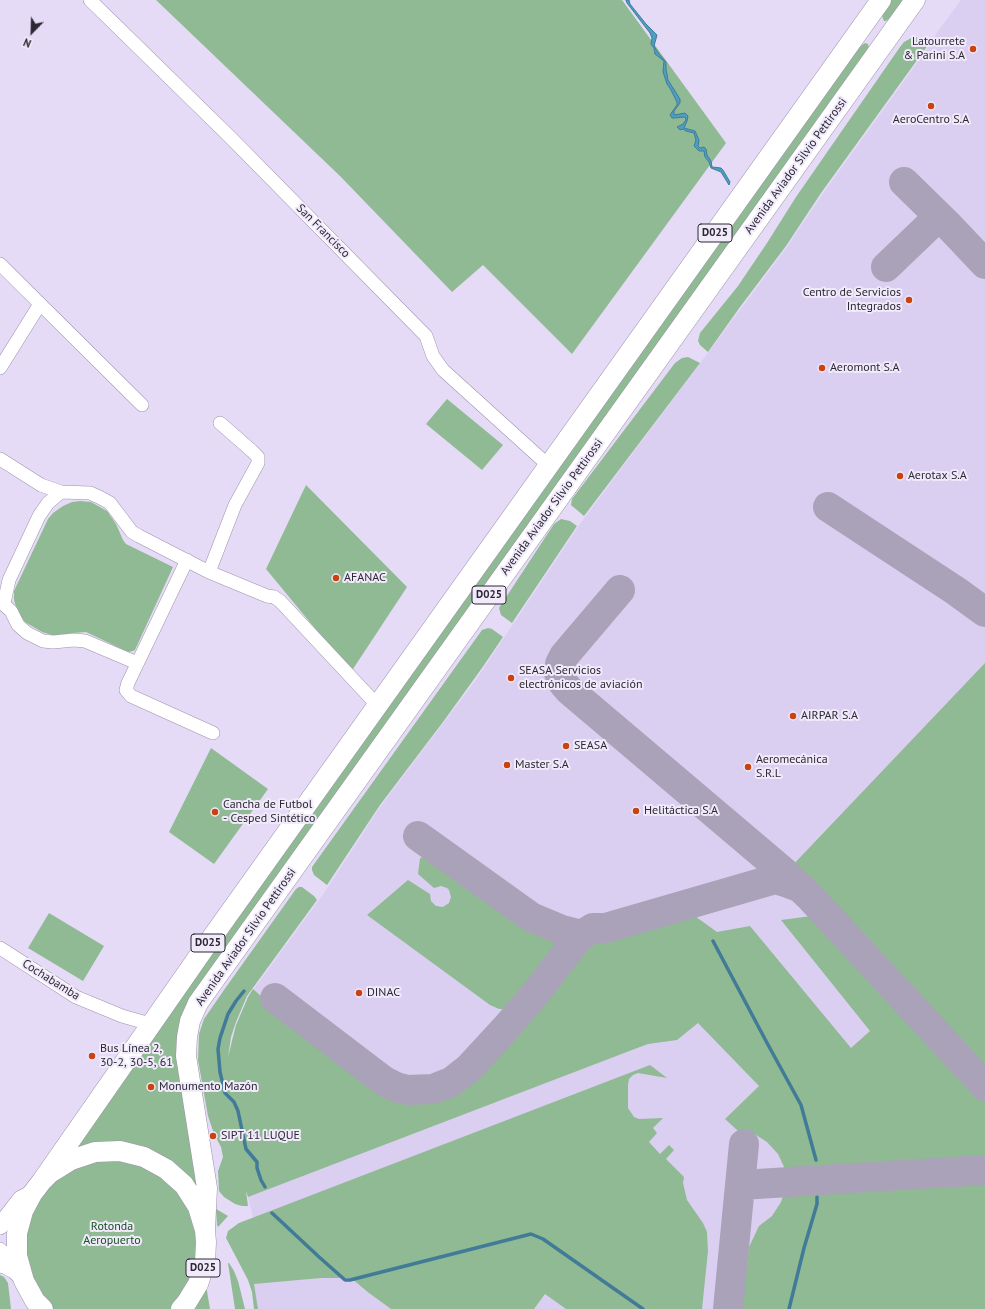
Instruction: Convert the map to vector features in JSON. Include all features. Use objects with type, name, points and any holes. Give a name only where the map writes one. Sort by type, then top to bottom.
[{"type":"highway","name":"D025","points":[[43,1309],[35,1301],[21,1273],[17,1256],[17,1233],[23,1211],[37,1187],[150,1024],[881,0]]},
{"type":"highway","name":"Avenida Aviador Silvio Pettirossi","points":[[205,1230],[207,1188],[186,1056],[186,1036],[190,1021],[198,1003],[915,0]]},
{"type":"highway","points":[[864,23],[887,39]]},
{"type":"highway","name":"D025","points":[[37,1187],[50,1173],[71,1160],[95,1152],[120,1151],[144,1157],[166,1168],[184,1185],[198,1206],[205,1230],[205,1263],[198,1284],[181,1309]]},
{"type":"main road","name":"D025","points":[[0,1226],[5,1215],[21,1199],[37,1187]]},
{"type":"main road","name":"D025","points":[[0,1264],[21,1273]]},
{"type":"street","name":"San Francisco","points":[[90,0],[231,138],[426,336],[433,356],[443,370],[549,466]]},
{"type":"street","points":[[0,264],[142,406]]},
{"type":"street","points":[[0,368],[40,304]]},
{"type":"street","points":[[209,572],[235,505],[258,464],[258,457],[220,423]]},
{"type":"street","points":[[0,459],[40,485],[61,492],[90,493],[100,497],[110,503],[132,532],[209,572],[267,596],[274,597],[280,601],[378,706]]},
{"type":"street","points":[[61,492],[48,503],[39,516],[9,580],[2,602],[11,611],[18,624],[27,633],[43,641],[54,642],[74,640],[85,642],[137,663]]},
{"type":"street","points":[[187,560],[137,663],[126,690],[131,696],[213,733]]},
{"type":"street","name":"Cochabamba","points":[[0,948],[76,997],[122,1016],[150,1024]]},
{"type":"street","points":[[0,1249],[21,1273]]},
{"type":"shaded area","points":[[961,0],[985,0],[985,1309],[258,1309],[242,1222],[253,1218],[243,1176],[227,1085],[232,1039],[248,997],[324,893],[380,807],[475,681],[582,521],[787,247],[821,196]]},
{"type":"green space","points":[[156,0],[622,0],[726,143],[572,354],[483,265],[452,292],[340,176]]},
{"type":"green space","points":[[890,0],[906,0],[891,17],[884,21],[882,16]]},
{"type":"green space","points":[[916,37],[928,45],[821,193],[786,246],[708,352],[700,345],[698,341],[700,333],[738,286],[796,197],[900,47],[904,42]]},
{"type":"green space","points":[[865,43],[868,44],[869,48],[181,1022],[178,1030],[177,1045],[199,1190],[171,1162],[66,1154],[859,47]]},
{"type":"green space","points":[[688,357],[700,363],[584,516],[571,505],[572,499],[675,363],[682,358]]},
{"type":"green space","points":[[447,399],[503,445],[482,470],[426,424]]},
{"type":"green space","name":"AFANAC","points":[[306,485],[407,587],[351,672],[266,569]]},
{"type":"green space","points":[[72,502],[91,502],[107,511],[116,524],[126,544],[173,567],[135,650],[133,651],[128,652],[86,632],[52,635],[42,632],[25,622],[18,613],[14,600],[14,591],[48,519],[53,513],[63,506]]},
{"type":"green space","points":[[561,519],[570,521],[577,526],[512,623],[501,615],[499,608],[554,524]]},
{"type":"green space","points":[[488,628],[492,629],[503,637],[443,722],[380,805],[327,885],[314,875],[312,867],[482,630]]},
{"type":"green space","points":[[985,663],[985,1077],[814,889],[790,868]]},
{"type":"green space","name":"Cancha de Futbol - Cesped Sintético","points":[[211,748],[268,789],[214,864],[169,832]]},
{"type":"green space","points":[[429,856],[522,921],[560,937],[558,942],[508,1006],[504,1009],[499,1009],[490,1005],[367,915],[408,880],[430,894],[431,901],[436,906],[443,907],[449,903],[451,897],[447,888],[441,886],[434,888],[418,874],[420,858]]},
{"type":"green space","points":[[302,887],[317,900],[247,996],[231,1037],[228,1057],[236,1025],[253,989],[289,1021],[397,1100],[414,1101],[441,1095],[463,1082],[478,1070],[573,964],[584,949],[593,941],[692,914],[717,932],[750,926],[851,1048],[870,1031],[781,920],[819,915],[985,1096],[985,1159],[785,1169],[778,1154],[767,1142],[753,1133],[737,1130],[725,1119],[759,1086],[698,1023],[677,1040],[648,1044],[248,1197],[246,1191],[248,1206],[235,1204],[224,1197],[219,1191],[218,1171],[223,1157],[221,1147],[214,1134],[208,1116],[198,1060],[199,1034],[204,1019],[296,889]]},
{"type":"green space","points":[[49,913],[104,946],[83,981],[28,948]]},
{"type":"green space","points":[[650,1065],[667,1078],[638,1073],[633,1075],[629,1079],[628,1085],[628,1108],[634,1117],[639,1119],[663,1118],[653,1128],[657,1133],[649,1142],[660,1154],[669,1145],[674,1150],[666,1159],[684,1177],[683,1183],[687,1200],[703,1223],[707,1232],[708,1251],[702,1309],[566,1309],[545,1294],[534,1309],[391,1309],[351,1278],[321,1278],[254,1284],[258,1309],[254,1309],[252,1292],[248,1280],[226,1238],[228,1231],[239,1223]]},
{"type":"green space","name":"Rotonda Aeropuerto","points":[[109,1159],[134,1162],[177,1187],[199,1232],[194,1281],[173,1309],[52,1309],[34,1285],[26,1262],[25,1237],[31,1213],[44,1191],[62,1174],[85,1163]]},
{"type":"green space","points":[[985,1173],[985,1309],[742,1309],[749,1247],[759,1226],[772,1216],[781,1202],[785,1189],[797,1185]]},
{"type":"green space","points":[[216,1209],[228,1216],[218,1227],[217,1225]]},
{"type":"green space","points":[[228,1263],[234,1271],[238,1281],[245,1309],[235,1309]]},
{"type":"green space","points":[[0,1275],[4,1277],[8,1283],[11,1309],[0,1309]]},
{"type":"green space","points":[[206,1285],[210,1309],[192,1309]]},
{"type":"water","points":[[626,0],[629,0],[630,4],[646,24],[657,35],[654,46],[666,62],[668,80],[680,99],[680,103],[674,111],[674,115],[685,113],[688,116],[684,128],[695,131],[699,140],[698,146],[706,149],[712,167],[721,168],[723,170],[730,182],[729,185],[721,172],[711,168],[705,157],[704,151],[699,151],[694,146],[696,140],[694,133],[683,129],[680,130],[677,127],[683,124],[686,120],[685,117],[672,118],[670,115],[677,105],[677,102],[667,84],[663,72],[664,61],[655,54],[654,48],[651,44],[652,38],[650,33]]},
{"type":"waterway","points":[[713,941],[801,1105],[816,1160]]},
{"type":"waterway","points":[[244,991],[228,1014],[220,1038],[218,1049],[220,1072],[225,1093],[234,1102],[238,1111],[246,1149],[257,1162],[257,1168],[265,1187]]},
{"type":"waterway","points":[[789,1309],[804,1248],[817,1204],[817,1197]]},
{"type":"waterway","points":[[272,1213],[345,1280],[350,1280],[531,1234],[543,1239],[643,1309]]},
{"type":"taxiway","points":[[904,182],[985,264]]},
{"type":"taxiway","points":[[886,267],[933,222],[944,222]]},
{"type":"taxiway","points":[[828,507],[956,591],[985,612]]},
{"type":"taxiway","points":[[620,590],[564,656],[560,664],[559,673],[563,683],[569,690],[785,873],[811,898],[985,1086]]},
{"type":"taxiway","points":[[418,836],[531,917],[562,930],[582,935]]},
{"type":"taxiway","points":[[275,998],[384,1081],[396,1087],[407,1090],[433,1089],[451,1082],[469,1068],[536,993],[572,946],[582,935],[593,928],[606,928],[775,879],[801,888]]},
{"type":"taxiway","points":[[728,1309],[744,1144]]},
{"type":"taxiway","points":[[741,1185],[985,1170]]},
{"type":"place","name":"Latourrete & Parini S.A","points":[[973,49]]},
{"type":"place","name":"AeroCentro S.A","points":[[931,106]]},
{"type":"place","name":"Centro de Servicios Integrados","points":[[909,300]]},
{"type":"place","name":"Aeromont S.A","points":[[822,368]]},
{"type":"place","name":"Aerotax S.A","points":[[900,476]]},
{"type":"place","name":"AFANAC","points":[[336,578]]},
{"type":"place","name":"SEASA Servicios electrónicos de aviación","points":[[511,678]]},
{"type":"place","name":"AIRPAR S.A","points":[[793,716]]},
{"type":"place","name":"SEASA","points":[[566,746]]},
{"type":"place","name":"Master S.A","points":[[507,765]]},
{"type":"place","name":"Aeromecánica S.R.L","points":[[748,767]]},
{"type":"place","name":"Helitáctica S.A","points":[[636,811]]},
{"type":"place","name":"Cancha de Futbol - Cesped Sintético","points":[[215,812]]},
{"type":"place","name":"DINAC","points":[[359,993]]},
{"type":"place","name":"Bus Línea 2, 30-2, 30-5, 61","points":[[92,1056]]},
{"type":"place","name":"Monumento Mazón","points":[[151,1087]]},
{"type":"place","name":"SIPT 11 LUQUE","points":[[213,1136]]}]
